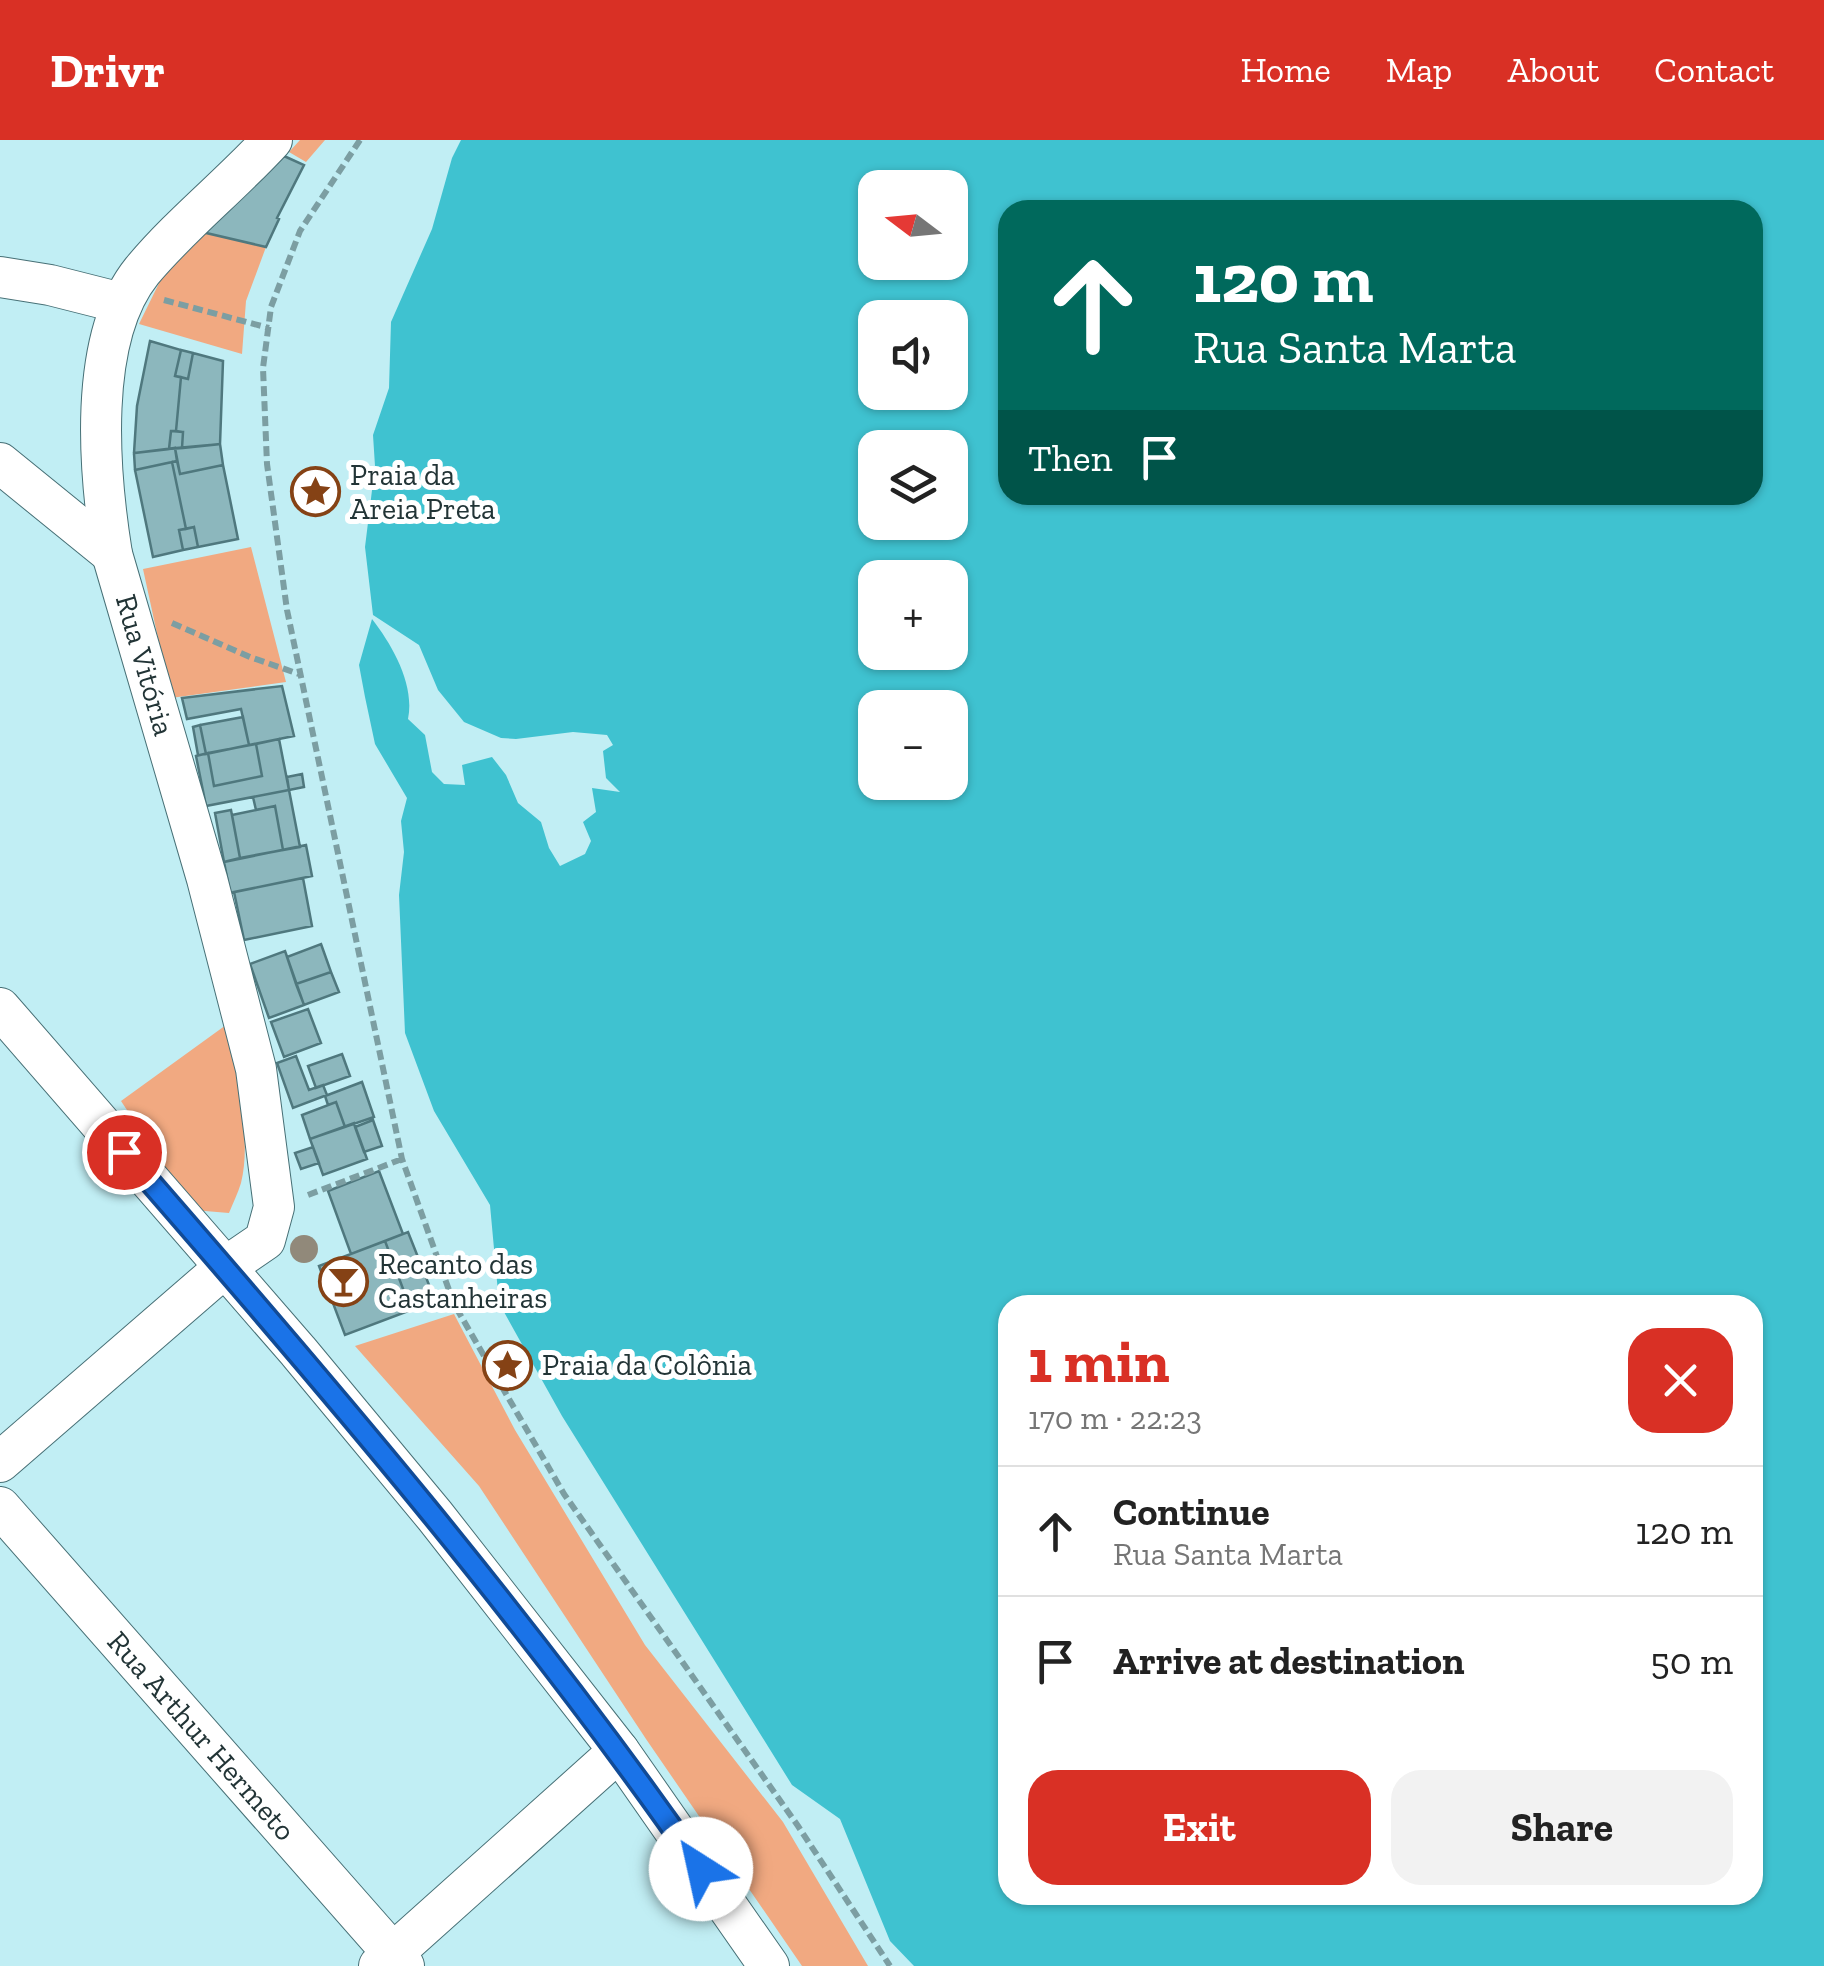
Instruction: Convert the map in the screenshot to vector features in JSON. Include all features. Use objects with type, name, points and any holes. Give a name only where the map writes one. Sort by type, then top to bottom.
[{"type":"street","name":"Rua Vitória","points":[[270,1224],[264,1120],[243,1012],[112,554],[102,488],[100,432],[109,358],[121,303],[142,271],[272,140]]},
{"type":"street","points":[[0,277],[121,303]]},
{"type":"street","points":[[0,463],[112,554]]},
{"type":"street","points":[[0,1008],[298,1351],[435,1516],[619,1751],[769,1966]]},
{"type":"street","points":[[0,1462],[270,1224]]},
{"type":"street","name":"Rua Arthur Hermeto","points":[[0,1506],[392,1962]]},
{"type":"street","points":[[392,1962],[619,1751]]},
{"type":"path","points":[[360,140],[300,231],[271,307],[264,368],[267,464],[287,610],[402,1160],[454,1304],[564,1494],[798,1826],[890,1966]]},
{"type":"path","points":[[121,303],[170,300],[269,328]]},
{"type":"path","points":[[166,619],[185,631],[300,674]]},
{"type":"path","points":[[270,1224],[402,1160]]},
{"type":"shaded area","points":[[300,140],[325,140],[306,162],[289,152]]},
{"type":"shaded area","points":[[202,232],[266,247],[246,301],[242,354],[139,324],[163,275]]},
{"type":"shaded area","points":[[251,547],[286,682],[171,698],[143,569]]},
{"type":"shaded area","points":[[226,1025],[238,1082],[245,1146],[241,1183],[229,1213],[193,1210],[121,1101]]},
{"type":"shaded area","points":[[454,1314],[515,1430],[645,1645],[783,1822],[868,1966],[802,1966],[479,1486],[355,1346]]},
{"type":"water","points":[[461,140],[1824,140],[1824,1966],[914,1966],[890,1941],[840,1819],[792,1785],[562,1416],[499,1303],[490,1205],[434,1111],[405,1033],[399,895],[404,852],[401,821],[407,798],[375,744],[365,697],[359,665],[372,619],[401,666],[408,693],[408,719],[425,735],[432,772],[444,784],[465,785],[462,765],[492,757],[506,775],[518,803],[541,822],[560,866],[585,854],[591,841],[583,822],[596,812],[592,788],[620,792],[606,778],[603,751],[613,745],[607,735],[573,732],[501,738],[464,722],[438,690],[419,645],[373,615],[365,547],[375,466],[373,435],[389,388],[391,322],[432,229]]},
{"type":"building","points":[[284,156],[304,165],[266,247],[202,232]]},
{"type":"building","points":[[150,341],[181,350],[175,376],[181,377],[176,431],[171,431],[169,449],[134,453],[137,406]]},
{"type":"building","points":[[181,350],[193,353],[188,379],[175,376]]},
{"type":"building","points":[[193,353],[223,361],[220,444],[182,448],[183,432],[176,431],[181,377],[188,379]]},
{"type":"building","points":[[171,431],[183,432],[182,448],[169,449]]},
{"type":"building","points":[[220,444],[223,465],[180,474],[175,448]]},
{"type":"building","points":[[175,448],[177,461],[135,470],[134,453]]},
{"type":"building","points":[[177,461],[180,474],[223,465],[238,539],[198,547],[194,527],[186,529],[172,462]]},
{"type":"building","points":[[172,462],[186,529],[179,530],[183,550],[153,557],[135,470]]},
{"type":"building","points":[[194,527],[198,547],[183,550],[179,530]]},
{"type":"building","points":[[282,686],[294,736],[249,745],[241,709],[187,719],[182,698]]},
{"type":"building","points":[[243,717],[249,745],[206,754],[200,725]]},
{"type":"building","points":[[200,725],[206,754],[198,755],[193,727]]},
{"type":"building","points":[[279,739],[289,790],[206,806],[196,756],[208,753],[214,786],[262,776],[256,744]]},
{"type":"building","points":[[256,744],[262,776],[214,786],[208,753]]},
{"type":"building","points":[[302,774],[304,787],[289,790],[287,777]]},
{"type":"building","points":[[289,790],[300,847],[283,850],[275,806],[256,810],[253,797]]},
{"type":"building","points":[[275,806],[283,850],[240,858],[232,815]]},
{"type":"building","points":[[231,810],[240,858],[224,862],[215,813]]},
{"type":"building","points":[[306,845],[312,876],[230,893],[224,862]]},
{"type":"building","points":[[303,878],[312,926],[244,940],[234,892]]},
{"type":"building","points":[[321,944],[331,972],[296,984],[287,957]]},
{"type":"building","points":[[285,951],[304,1005],[269,1018],[250,964]]},
{"type":"building","points":[[331,972],[339,992],[304,1005],[296,984]]},
{"type":"building","points":[[308,1009],[321,1043],[284,1057],[271,1022]]},
{"type":"building","points":[[342,1054],[350,1076],[316,1088],[308,1066]]},
{"type":"building","points":[[296,1056],[309,1090],[323,1085],[327,1095],[293,1108],[277,1063]]},
{"type":"building","points":[[362,1082],[374,1117],[345,1127],[336,1102],[328,1105],[325,1096]]},
{"type":"building","points":[[336,1102],[345,1127],[310,1139],[302,1115]]},
{"type":"building","points":[[373,1120],[382,1146],[364,1152],[355,1127]]},
{"type":"building","points":[[354,1123],[367,1159],[323,1175],[310,1139]]},
{"type":"building","points":[[313,1147],[319,1163],[301,1169],[295,1153]]},
{"type":"building","points":[[379,1171],[403,1234],[351,1254],[328,1191]]},
{"type":"building","points":[[408,1232],[435,1300],[411,1310],[385,1241]]},
{"type":"building","points":[[385,1241],[411,1310],[345,1335],[319,1266]]},
{"type":"place","name":"Praia da Areia Preta","points":[[315,492]]},
{"type":"place","name":"Recanto das Castanheiras","points":[[343,1281]]},
{"type":"place","name":"Praia da Colônia","points":[[507,1365]]},
{"type":"route","points":[[124,1152],[298,1351],[435,1516],[619,1751],[701,1869]]}]
